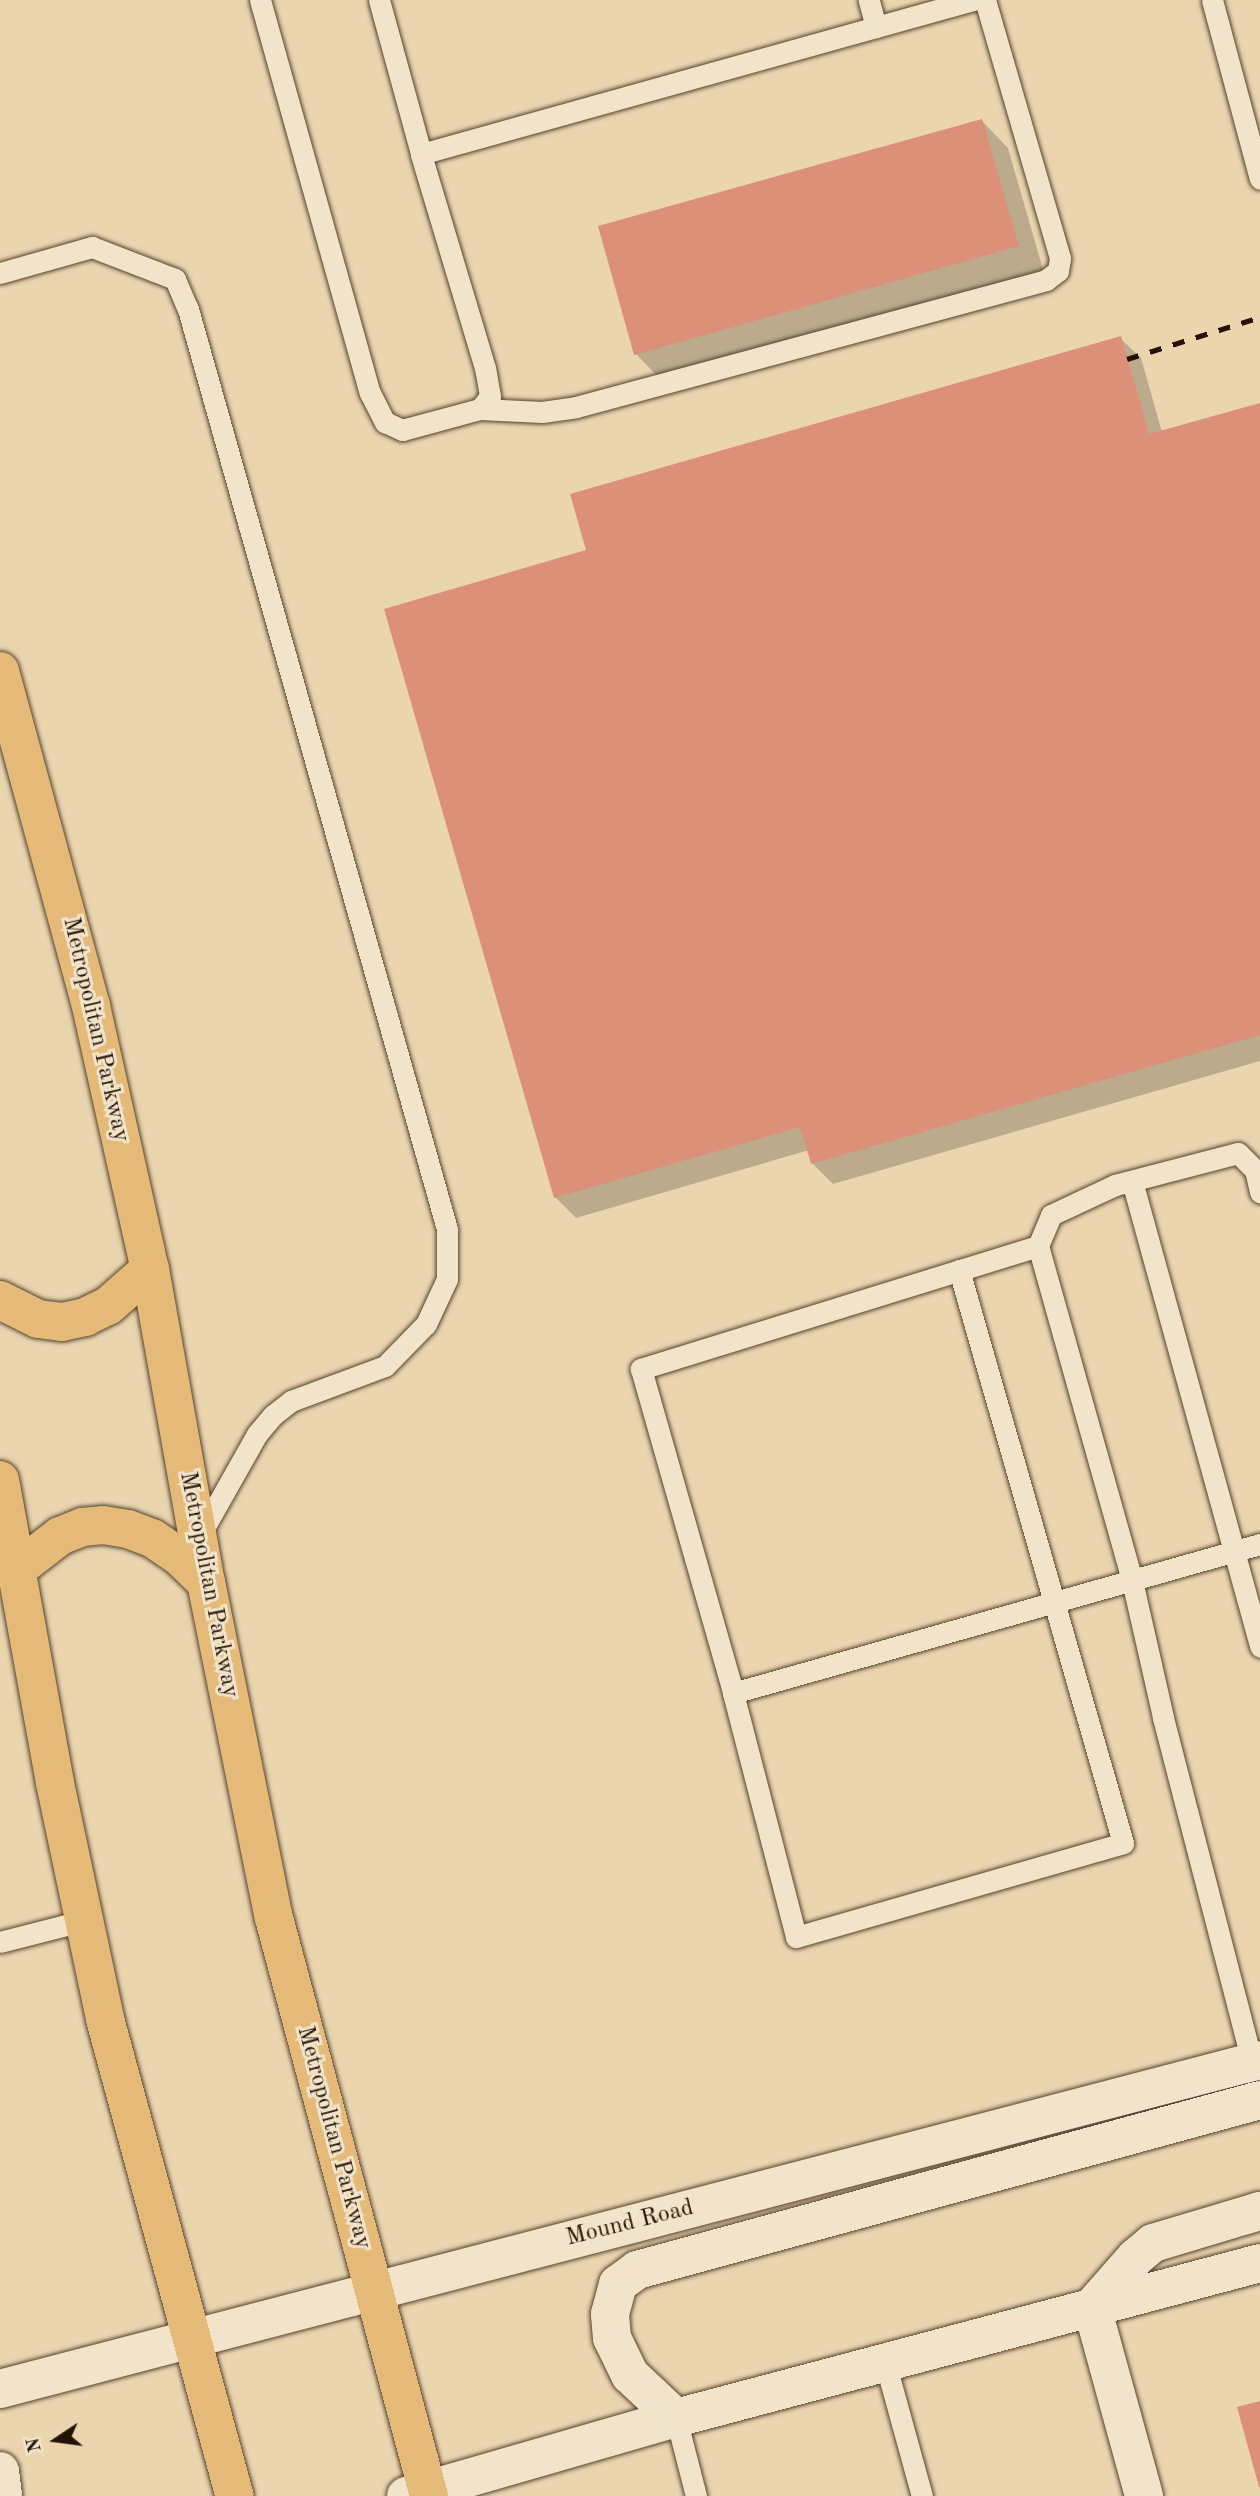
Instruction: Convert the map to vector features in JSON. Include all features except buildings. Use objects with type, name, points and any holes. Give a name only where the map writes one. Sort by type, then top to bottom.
[{"type":"main road","name":"Metropolitan Parkway","points":[[0,671],[91,1006],[150,1269],[206,1582],[274,1918],[373,2290],[421,2494]]},
{"type":"main road","points":[[0,1300],[38,1319],[62,1322],[74,1320],[108,1306],[150,1269]]},
{"type":"main road","points":[[0,1480],[82,1921],[128,2110],[235,2496]]},
{"type":"main road","points":[[16,1570],[60,1536],[82,1527],[103,1525],[128,1529],[152,1538],[180,1557],[206,1582]]},
{"type":"main road","name":"Mound Road","points":[[0,2389],[190,2337],[1256,2061]]},
{"type":"main road","points":[[676,2418],[630,2375],[612,2338],[610,2314],[618,2284],[637,2270],[1260,2101]]},
{"type":"main road","points":[[1093,2306],[1135,2258],[1153,2243],[1260,2211]]},
{"type":"main road","points":[[421,2494],[676,2418],[1260,2263]]},
{"type":"main road","points":[[1093,2306],[1144,2496]]},
{"type":"main road","points":[[0,2471],[3,2496]]},
{"type":"lane","points":[[260,0],[370,393],[385,422],[402,430],[480,409],[542,412],[576,407],[1046,280],[1058,271],[1060,258],[985,0]]},
{"type":"lane","points":[[379,0],[421,154],[485,368],[490,396],[480,409]]},
{"type":"lane","points":[[869,0],[876,27]]},
{"type":"lane","points":[[421,154],[973,0]]},
{"type":"lane","points":[[1212,0],[1260,179]]},
{"type":"lane","points":[[0,273],[92,247],[175,279],[191,323],[447,1229],[447,1279],[426,1324],[385,1366],[291,1401],[272,1415],[257,1434],[198,1539]]},
{"type":"lane","points":[[1256,2061],[1163,1717],[1132,1580],[1038,1246],[1051,1215],[1115,1185],[1238,1153],[1255,1170],[1260,1192]]},
{"type":"lane","points":[[1132,1181],[1260,1647]]},
{"type":"lane","points":[[959,1270],[1123,1843],[796,1937],[733,1693],[641,1369],[959,1270],[1038,1246]]},
{"type":"lane","points":[[733,1693],[1260,1544]]},
{"type":"lane","points":[[0,1942],[82,1921]]},
{"type":"lane","points":[[885,2362],[922,2496]]},
{"type":"lane","points":[[676,2418],[696,2496]]},
{"type":"railway","points":[[1127,359],[1260,317]]}]
